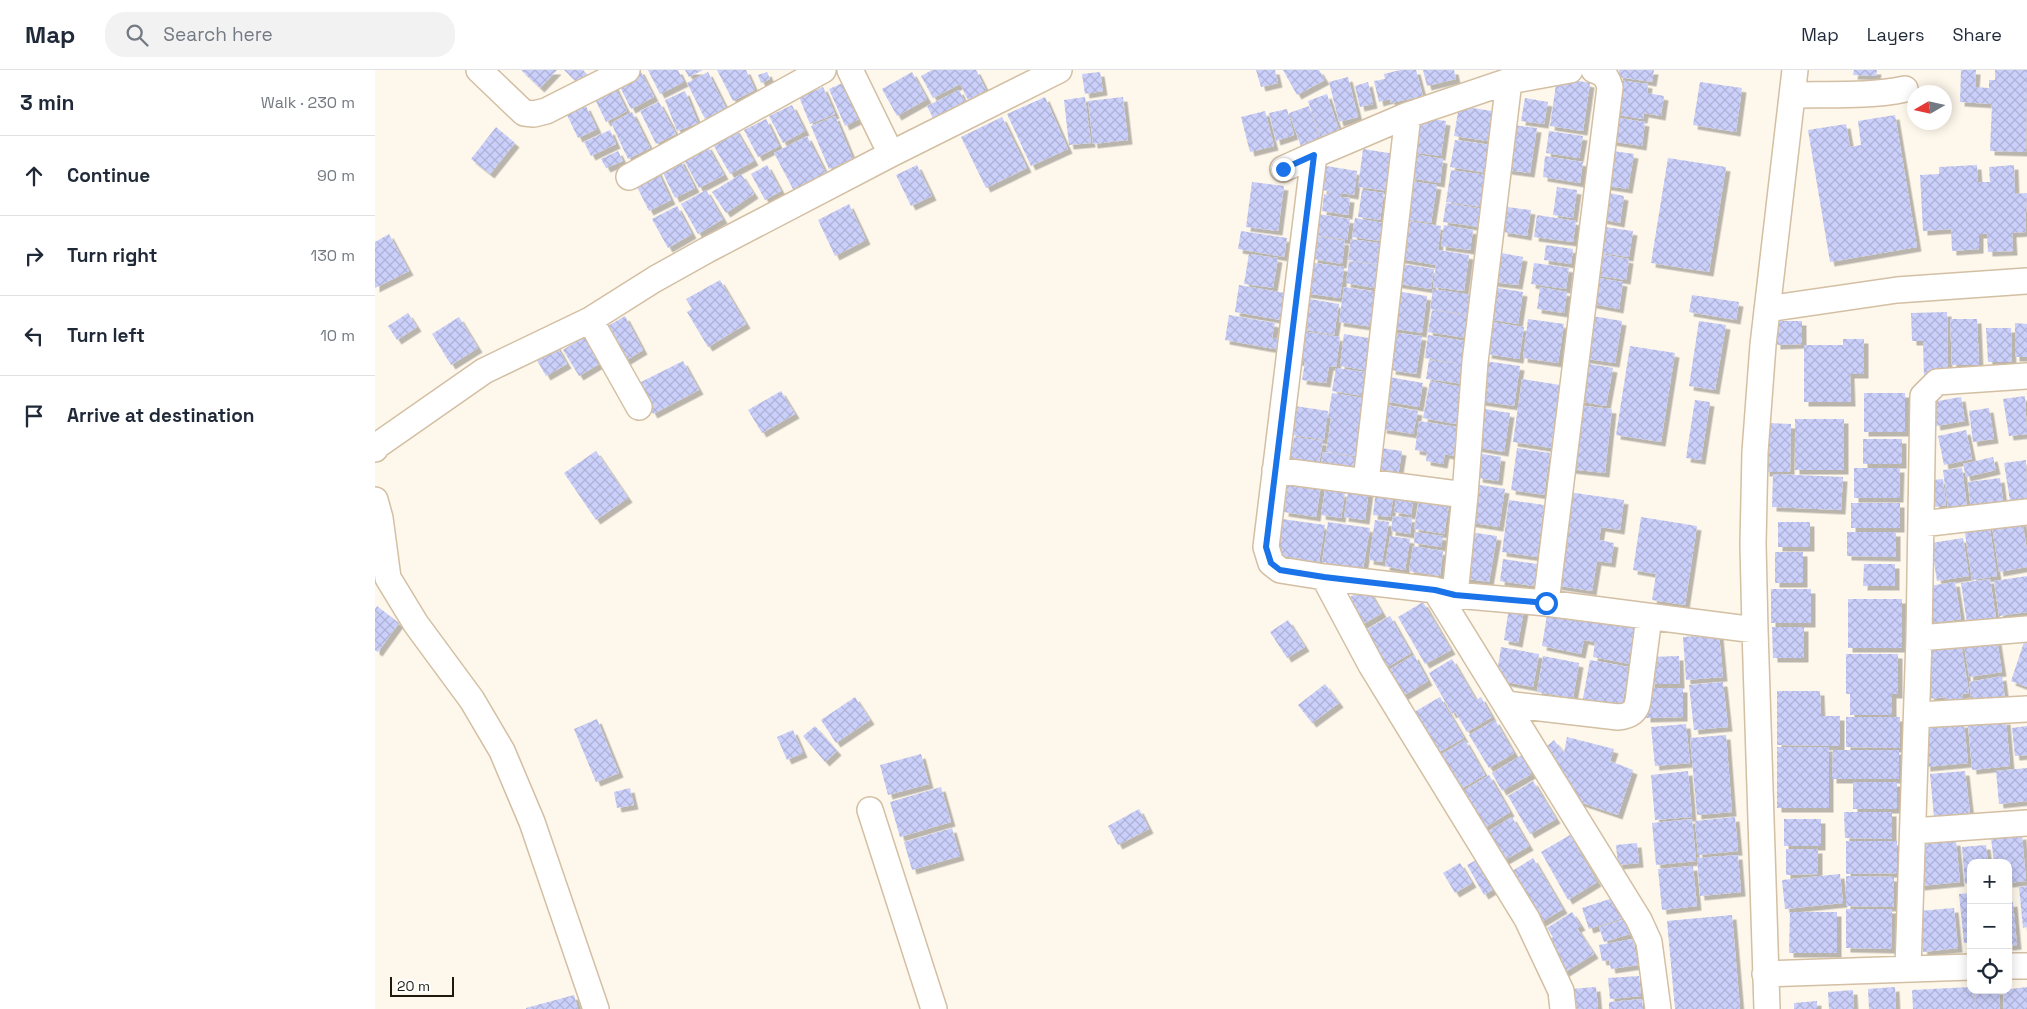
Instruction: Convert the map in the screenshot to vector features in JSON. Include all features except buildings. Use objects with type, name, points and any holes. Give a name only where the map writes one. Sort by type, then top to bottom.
[{"type":"street","points":[[479,70],[524,113],[534,114],[546,111],[627,70]]},
{"type":"street","points":[[629,177],[823,70]]},
{"type":"street","points":[[850,70],[891,154]]},
{"type":"street","points":[[375,449],[378,445],[484,371],[590,320],[655,279],[707,250],[891,154],[1059,70]]},
{"type":"street","points":[[1283,169],[1408,115],[1509,81],[1570,70]]},
{"type":"street","points":[[1546,603],[1610,87],[1602,73],[1594,70]]},
{"type":"street","points":[[1767,1009],[1753,544],[1755,452],[1767,309],[1795,70]]},
{"type":"street","points":[[1509,81],[1475,362],[1465,495],[1445,592],[1506,704],[1639,920],[1649,942],[1658,1009]]},
{"type":"street","points":[[1792,95],[1857,94],[1905,90]]},
{"type":"street","points":[[1366,482],[1408,115]]},
{"type":"street","points":[[1314,155],[1266,547],[1271,563],[1280,570],[1324,577],[1755,630]]},
{"type":"street","points":[[1767,309],[1897,290],[2027,281]]},
{"type":"street","points":[[590,320],[639,407]]},
{"type":"street","points":[[1908,968],[1917,715],[1923,396],[1937,382],[2027,376]]},
{"type":"street","points":[[1275,470],[1465,495]]},
{"type":"street","points":[[375,500],[380,518],[388,578],[416,624],[472,700],[502,751],[531,822],[596,1009]]},
{"type":"street","points":[[1921,524],[2027,512]]},
{"type":"street","points":[[1324,577],[1371,665],[1527,919],[1561,991],[1563,1009]]},
{"type":"street","points":[[1506,704],[1618,717],[1629,716],[1637,708],[1649,617]]},
{"type":"street","points":[[1919,638],[2027,629]]},
{"type":"street","points":[[1917,715],[2027,709]]},
{"type":"street","points":[[870,810],[933,1009]]},
{"type":"street","points":[[1913,831],[2027,823]]},
{"type":"street","points":[[2012,966],[2027,966]]},
{"type":"street","points":[[1765,974],[1967,967]]},
{"type":"route","points":[[1283,169],[1314,155],[1266,547],[1271,563],[1280,570],[1324,577],[1435,590],[1455,595],[1546,603]]}]
